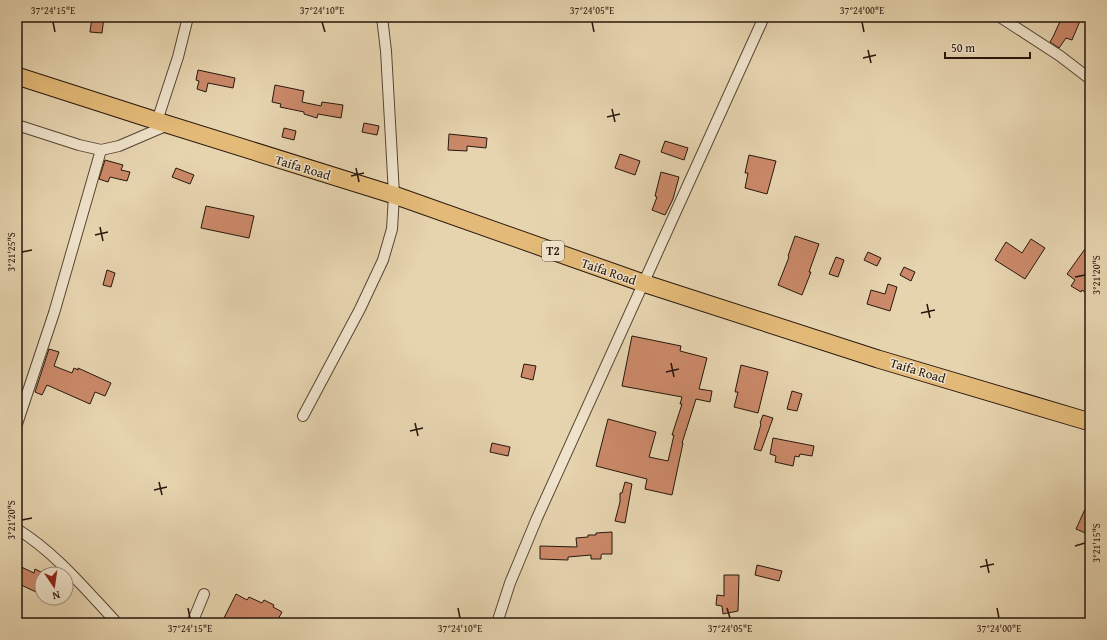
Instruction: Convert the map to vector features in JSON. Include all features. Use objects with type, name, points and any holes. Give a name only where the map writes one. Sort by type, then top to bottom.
[{"type":"highway","name":"Taifa Road","points":[[17,76],[394,195],[643,283],[878,359],[1090,422]]},
{"type":"street","points":[[17,125],[79,145],[101,150],[119,146],[163,123],[188,17]]},
{"type":"street","points":[[303,416],[384,260],[392,229],[394,195],[386,51],[382,17]]},
{"type":"street","points":[[497,623],[510,583],[537,518],[764,17]]},
{"type":"street","points":[[1000,17],[1060,56],[1090,79]]},
{"type":"street","points":[[17,424],[54,312],[101,150]]},
{"type":"street","points":[[17,529],[52,555],[117,623]]},
{"type":"street","points":[[192,623],[204,594]]},
{"type":"building","points":[[92,17],[104,17],[102,33],[90,32]]},
{"type":"building","points":[[1062,17],[1071,17],[1080,21],[1072,40],[1066,38],[1059,48],[1050,42]]},
{"type":"building","points":[[198,70],[235,78],[233,88],[208,83],[206,92],[197,89],[199,81],[196,80]]},
{"type":"building","points":[[275,85],[304,91],[302,102],[321,106],[322,102],[343,105],[341,118],[318,114],[317,118],[304,114],[304,112],[280,107],[281,104],[272,102]]},
{"type":"building","points":[[364,123],[379,126],[377,135],[362,132]]},
{"type":"building","points":[[284,128],[296,131],[294,140],[282,137]]},
{"type":"building","points":[[449,134],[487,138],[486,148],[467,146],[467,151],[448,150]]},
{"type":"building","points":[[665,141],[688,148],[684,160],[661,152]]},
{"type":"building","points":[[620,154],[640,161],[635,175],[615,168]]},
{"type":"building","points":[[749,155],[776,161],[767,194],[745,188],[748,173],[745,173]]},
{"type":"building","points":[[105,160],[123,165],[121,170],[130,172],[127,181],[110,177],[108,182],[99,179]]},
{"type":"building","points":[[176,168],[194,175],[190,184],[172,177]]},
{"type":"building","points":[[661,172],[679,177],[673,199],[665,215],[652,210],[657,197],[655,196]]},
{"type":"building","points":[[206,206],[254,216],[249,238],[201,228]]},
{"type":"building","points":[[795,236],[819,244],[809,272],[811,272],[802,295],[778,285],[789,257],[788,256]]},
{"type":"building","points":[[1031,239],[1045,248],[1025,279],[995,260],[1006,242],[1022,253]]},
{"type":"building","points":[[1090,242],[1090,296],[1082,290],[1081,292],[1071,286],[1075,280],[1067,274]]},
{"type":"building","points":[[868,252],[881,258],[877,266],[864,260]]},
{"type":"building","points":[[836,257],[844,260],[838,277],[829,274]]},
{"type":"building","points":[[904,267],[915,272],[911,281],[900,275]]},
{"type":"building","points":[[107,270],[115,273],[111,287],[103,285]]},
{"type":"building","points":[[888,284],[897,287],[890,311],[867,304],[871,290],[885,294]]},
{"type":"building","points":[[632,336],[681,346],[680,351],[707,358],[699,389],[712,391],[710,402],[696,399],[682,443],[672,495],[645,489],[647,479],[596,466],[608,419],[656,432],[649,457],[668,461],[674,435],[672,435],[682,404],[680,404],[682,397],[622,386]]},
{"type":"building","points":[[49,349],[59,352],[54,366],[72,373],[74,368],[78,370],[78,368],[111,383],[105,396],[95,392],[90,404],[47,385],[42,395],[35,392]]},
{"type":"building","points":[[524,364],[536,366],[533,380],[521,377]]},
{"type":"building","points":[[741,365],[768,372],[758,413],[734,407],[738,392],[735,392]]},
{"type":"building","points":[[792,391],[802,394],[797,411],[787,409]]},
{"type":"building","points":[[763,415],[773,418],[761,451],[754,449]]},
{"type":"building","points":[[773,438],[814,446],[812,456],[800,454],[799,457],[795,456],[793,466],[775,462],[776,456],[770,454]]},
{"type":"building","points":[[492,443],[510,447],[508,456],[490,452]]},
{"type":"building","points":[[625,482],[632,484],[625,523],[615,521],[620,502],[620,493],[622,493]]},
{"type":"building","points":[[1090,498],[1090,535],[1076,529]]},
{"type":"building","points":[[612,532],[612,554],[602,554],[601,559],[591,559],[591,555],[568,557],[568,560],[540,559],[540,546],[577,547],[576,538],[596,535],[596,533]]},
{"type":"building","points":[[17,565],[34,573],[34,591],[17,583]]},
{"type":"building","points":[[757,565],[782,571],[779,581],[755,575]]},
{"type":"building","points":[[724,575],[739,575],[738,611],[723,614],[722,606],[716,605],[717,595],[724,596]]},
{"type":"building","points":[[236,594],[247,600],[249,597],[262,603],[264,600],[274,605],[273,607],[282,612],[276,623],[234,623],[224,618]]}]
